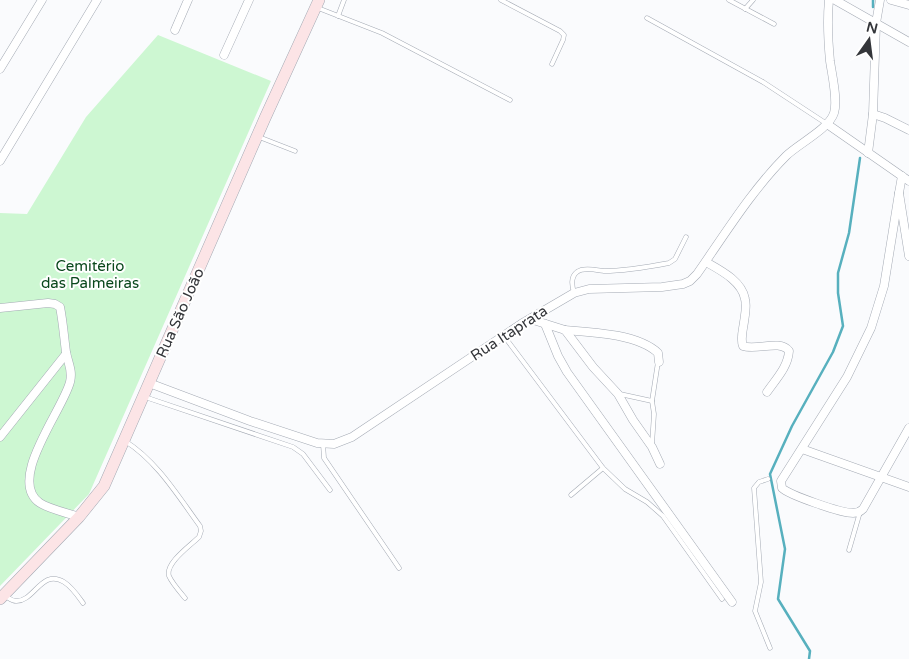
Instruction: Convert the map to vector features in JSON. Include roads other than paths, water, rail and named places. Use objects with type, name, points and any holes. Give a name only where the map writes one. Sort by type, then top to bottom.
[{"type":"street","points":[[0,69],[42,0]]},
{"type":"street","points":[[0,161],[97,0]]},
{"type":"street","points":[[175,30],[188,0]]},
{"type":"street","points":[[224,55],[249,0]]},
{"type":"street","points":[[829,0],[827,21],[835,109],[834,116],[827,124],[906,179],[899,193],[884,286],[871,328],[847,377],[782,481],[782,488],[805,499],[850,513],[861,510],[909,428]]},
{"type":"street","points":[[835,0],[909,42]]},
{"type":"street","points":[[868,153],[873,114],[876,23],[880,0]]},
{"type":"street","points":[[891,0],[909,5]]},
{"type":"street","name":"Rua São João","points":[[2,597],[79,517],[104,486],[257,136],[318,4]]},
{"type":"street","points":[[873,114],[886,118],[909,130]]},
{"type":"street","name":"Rua Itaprata","points":[[149,383],[250,421],[323,444],[334,444],[352,437],[530,319],[574,293],[589,288],[662,287],[690,281],[777,165],[791,151],[827,124]]},
{"type":"street","points":[[899,193],[909,256]]},
{"type":"street","points":[[706,262],[722,272],[742,290],[746,309],[741,340],[743,346],[750,348],[780,345],[786,347],[789,351],[783,370],[767,392]]},
{"type":"street","points":[[0,308],[48,303],[60,307],[66,354],[70,366],[70,383],[31,464],[29,481],[30,490],[40,503],[79,517]]},
{"type":"street","points":[[530,319],[565,330],[605,334],[639,342],[658,353],[658,362]]},
{"type":"street","points":[[545,324],[558,356],[567,372],[732,602]]},
{"type":"street","points":[[565,330],[618,394],[652,447],[660,464]]},
{"type":"street","points":[[0,437],[66,354]]},
{"type":"street","points":[[802,450],[909,487]]},
{"type":"lane","points":[[338,16],[344,0]]},
{"type":"lane","points":[[501,0],[560,31],[564,35],[552,64]]},
{"type":"lane","points":[[729,0],[774,24]]},
{"type":"lane","points":[[746,9],[753,0]]},
{"type":"lane","points":[[318,4],[338,16],[382,33],[510,100]]},
{"type":"lane","points":[[647,18],[763,82],[827,124]]},
{"type":"lane","points":[[257,136],[295,151]]},
{"type":"lane","points":[[574,293],[572,286],[576,272],[582,270],[618,270],[669,263],[675,260],[686,237]]},
{"type":"lane","points":[[504,336],[603,468],[625,489],[647,502],[663,516],[722,599]]},
{"type":"lane","points":[[652,447],[654,414],[652,401],[658,362]]},
{"type":"lane","points":[[618,394],[652,401]]},
{"type":"lane","points":[[143,396],[294,447],[303,454],[330,490]]},
{"type":"lane","points":[[123,440],[133,446],[163,475],[200,526],[199,536],[172,563],[169,569],[170,576],[185,598]]},
{"type":"lane","points":[[323,444],[324,458],[398,568]]},
{"type":"lane","points":[[571,495],[603,468]]},
{"type":"lane","points":[[768,480],[759,482],[754,488],[761,582],[755,611],[770,648]]},
{"type":"lane","points":[[849,550],[861,510]]},
{"type":"lane","points":[[2,597],[20,600],[46,581],[58,579],[68,585],[83,603]]},
{"type":"waterway","points":[[873,0],[873,7]]},
{"type":"waterway","points":[[809,659],[810,651],[778,599],[785,549],[770,474],[792,426],[833,352],[843,326],[838,293],[838,273],[849,233],[860,158]]},
{"type":"park label","name":"Cemitério das Palmeiras","points":[[90,274]]}]
